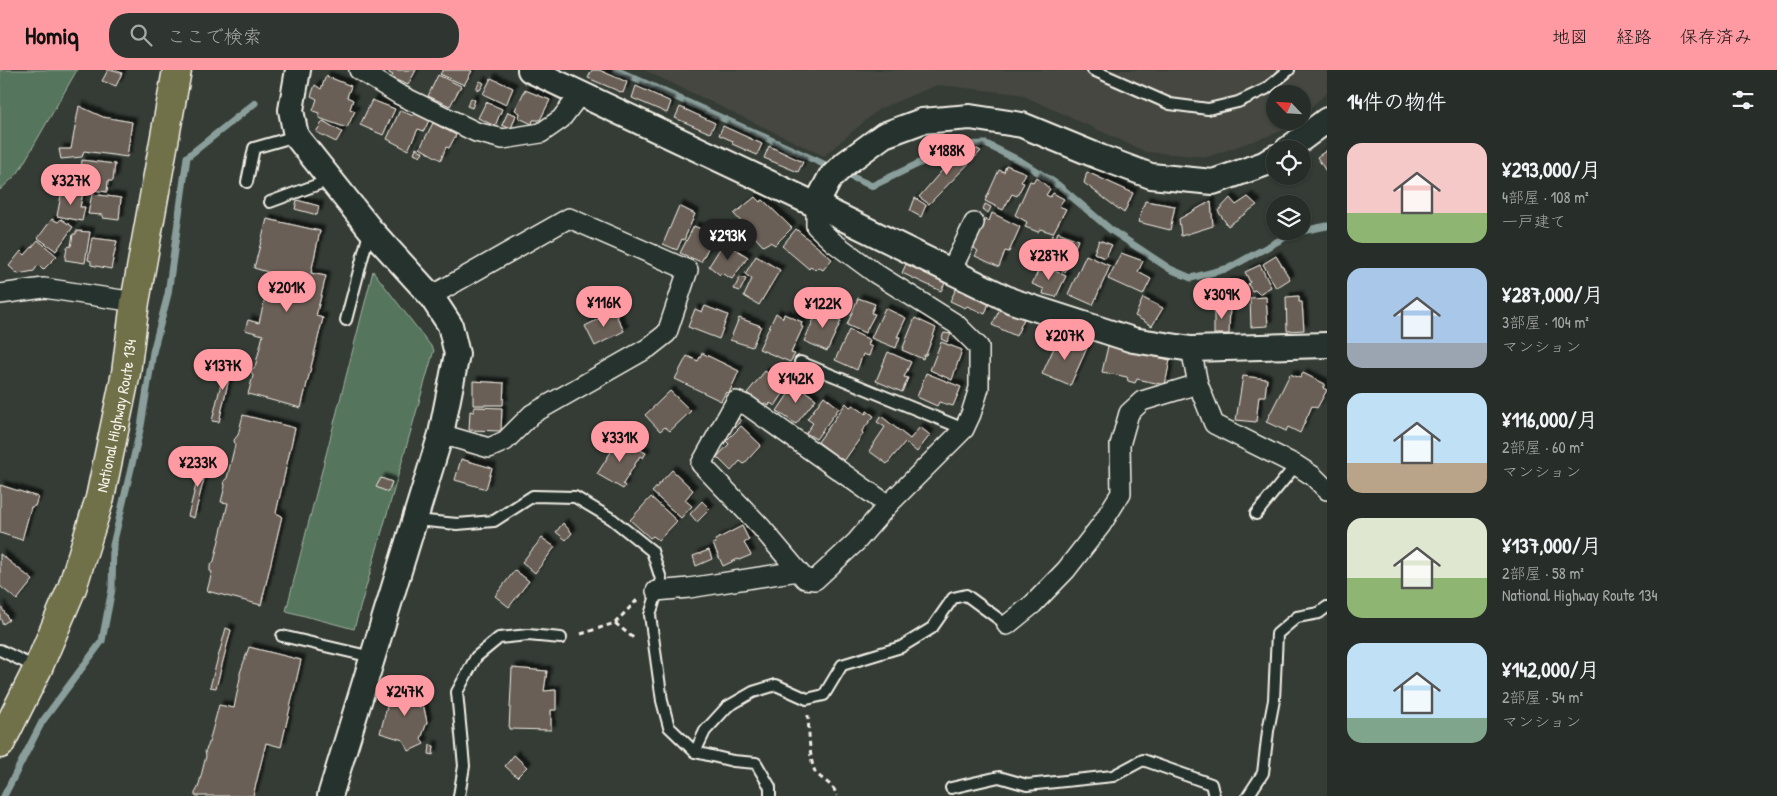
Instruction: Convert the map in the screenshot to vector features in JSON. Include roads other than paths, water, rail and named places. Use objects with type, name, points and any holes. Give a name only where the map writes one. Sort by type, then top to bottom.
[{"type":"highway","name":"National Highway Route 134","points":[[0,744],[38,668],[72,588],[100,498],[126,373],[135,302],[177,70]]},
{"type":"street","points":[[298,70],[291,110],[296,136],[370,228],[431,296],[450,325],[457,354],[441,434],[330,796]]},
{"type":"street","points":[[359,70],[398,94],[476,132],[503,139],[541,133],[561,118],[581,93]]},
{"type":"street","points":[[530,70],[1012,300],[1133,340],[1191,349],[1327,346]]},
{"type":"street","points":[[888,505],[748,406],[736,401],[702,464],[798,571],[806,579],[815,580],[856,542],[888,505],[964,429],[972,414],[979,388],[979,347],[956,324],[875,273],[833,242],[816,226],[816,205],[838,171],[884,135],[922,121],[970,117],[1022,125],[1151,176],[1213,182],[1266,163]]},
{"type":"street","points":[[1300,140],[1327,120]]},
{"type":"street","points":[[431,296],[569,218],[688,270],[667,333],[648,348],[532,414],[505,441],[489,448],[441,434]]},
{"type":"street","points":[[951,271],[974,222]]},
{"type":"street","points":[[0,294],[44,288],[135,302]]},
{"type":"street","points":[[1191,349],[1198,384],[1214,424],[1320,475],[1327,490]]},
{"type":"street","points":[[1007,626],[1066,570],[1101,525],[1121,493],[1120,445],[1129,413],[1142,400],[1198,384]]},
{"type":"street","points":[[656,591],[689,588],[798,571]]},
{"type":"lane","points":[[1093,70],[1170,104],[1208,109],[1238,102],[1266,89],[1289,70]]},
{"type":"lane","points":[[247,182],[254,148],[296,136]]},
{"type":"lane","points":[[270,202],[330,180]]},
{"type":"lane","points":[[346,320],[370,228]]},
{"type":"lane","points":[[800,362],[964,429]]},
{"type":"lane","points":[[1256,514],[1296,464]]},
{"type":"lane","points":[[416,520],[458,524],[494,521],[533,496],[575,497],[612,519],[652,552],[660,579],[650,615],[662,701],[669,727],[695,752],[756,763],[770,787],[770,796]]},
{"type":"lane","points":[[695,752],[705,731],[727,707],[753,692],[776,685],[807,699],[824,696],[842,665],[900,647],[932,628],[954,598],[966,595],[1007,626]]},
{"type":"lane","points":[[1248,796],[1263,773],[1274,700],[1277,634],[1296,617],[1319,613],[1327,608]]},
{"type":"lane","points":[[459,796],[464,766],[457,692],[476,657],[499,638],[528,635],[561,638]]},
{"type":"lane","points":[[282,636],[373,657]]},
{"type":"lane","points":[[0,650],[38,668]]},
{"type":"lane","points":[[951,788],[998,777],[1027,786],[1112,776],[1144,760],[1211,784],[1214,796]]},
{"type":"waterway","points":[[616,70],[872,186],[957,145],[986,144],[1022,162],[1058,185],[1111,230],[1170,269],[1191,278],[1229,268],[1280,240]]},
{"type":"waterway","points":[[4,796],[42,722],[102,641],[112,589],[113,545],[141,426],[153,352],[168,294],[187,157],[255,103]]},
{"type":"waterway","points":[[1311,229],[1327,226]]}]
